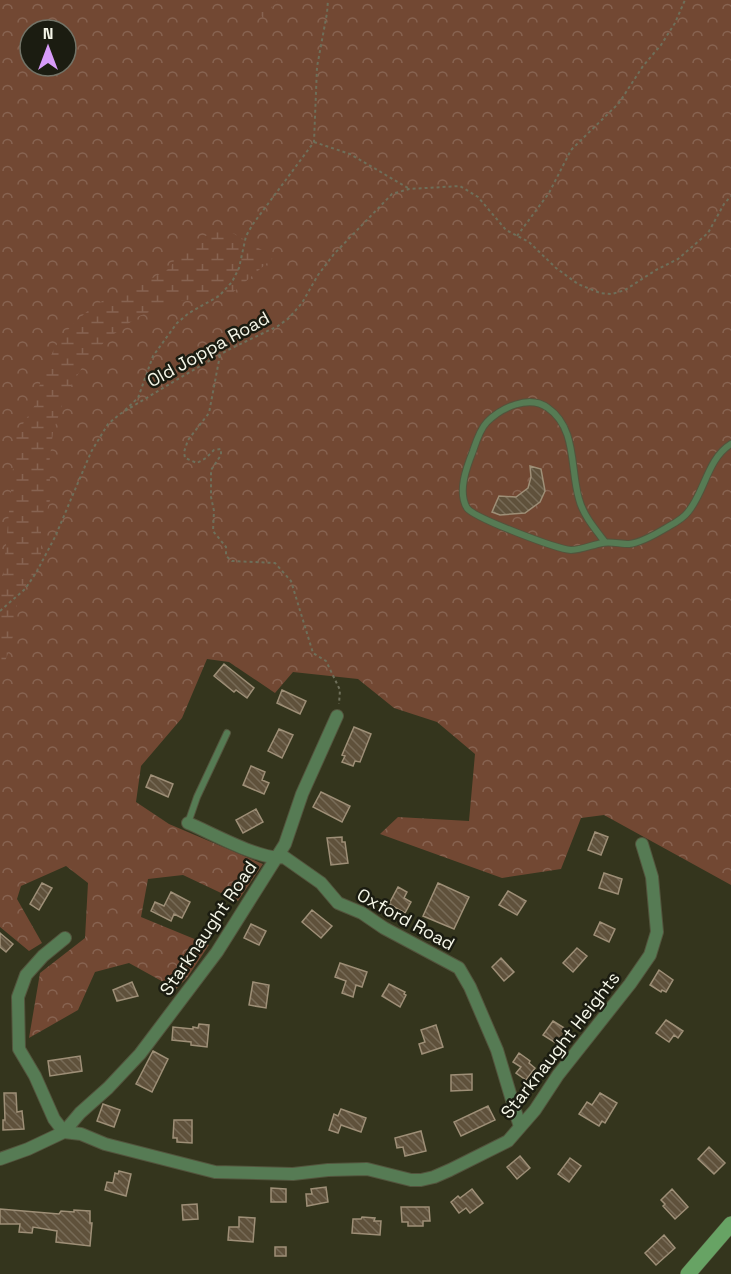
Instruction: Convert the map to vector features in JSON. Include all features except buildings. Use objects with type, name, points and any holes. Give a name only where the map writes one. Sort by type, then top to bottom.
[{"type":"main road","points":[[688,1274],[731,1224]]},
{"type":"street","name":"Starknaught Road","points":[[64,1132],[140,1054],[217,952],[277,859],[293,823],[302,794],[337,716]]},
{"type":"street","name":"Oxford Road","points":[[189,823],[263,856],[277,859],[284,857],[321,884],[338,903],[362,913],[384,928],[459,968],[470,987],[497,1050],[520,1127]]},
{"type":"street","name":"Starknaught Heights","points":[[64,1132],[81,1134],[105,1144],[215,1172],[293,1174],[367,1169],[411,1180],[434,1177],[508,1141],[651,955],[657,932],[652,878],[642,844]]},
{"type":"street","points":[[0,1159],[38,1145],[64,1132],[54,1119],[35,1076],[19,1049],[18,997],[27,975],[43,956],[65,938]]},
{"type":"lane","points":[[605,542],[590,522],[580,502],[573,473],[570,443],[562,423],[547,407],[531,403],[509,406],[485,424],[465,470],[463,489],[466,507],[478,517],[555,547],[573,550],[605,542],[631,544],[668,527],[687,514],[711,466],[731,444]]},
{"type":"lane","points":[[189,823],[204,780],[227,733]]},
{"type":"path","points":[[120,414],[138,398],[153,356],[177,323],[189,313],[219,296],[232,282],[239,268],[246,236],[253,224],[314,142],[317,67],[328,0]]},
{"type":"path","points":[[517,236],[549,193],[571,150],[619,103],[661,45],[675,23],[685,0]]},
{"type":"path","points":[[314,142],[350,154],[408,189]]},
{"type":"path","name":"Old Joppa Road","points":[[0,611],[25,589],[36,573],[55,537],[91,452],[108,424],[120,414],[220,354],[278,326],[289,318],[302,303],[318,275],[334,254],[393,194],[408,189],[460,186],[478,197],[506,230],[529,243],[556,268],[578,284],[600,293],[612,294],[626,290],[656,270],[678,259],[708,233],[731,196]]},
{"type":"path","points":[[220,354],[209,413],[188,440],[184,452],[185,458],[197,463],[214,450],[220,449],[220,455],[211,471],[213,531],[226,547],[226,556],[232,561],[275,563],[291,581],[313,653],[326,661],[340,690],[337,716]]},
{"type":"green space","points":[[0,0],[731,0],[731,885],[604,815],[581,818],[561,869],[502,878],[380,834],[398,817],[469,821],[475,754],[437,722],[394,708],[358,679],[293,672],[275,693],[229,662],[207,659],[182,718],[141,766],[136,802],[169,824],[263,864],[238,901],[183,875],[148,879],[141,917],[209,945],[187,978],[176,989],[129,963],[95,972],[78,1010],[29,1038],[40,973],[85,938],[88,883],[66,866],[21,886],[17,899],[42,943],[29,951],[0,927]]},
{"type":"green space","points":[[248,0],[278,0],[263,18]]},
{"type":"green space","points":[[224,228],[274,257],[230,295],[176,302],[139,316],[107,339],[83,366],[66,394],[53,432],[49,465],[51,497],[41,529],[41,564],[37,573],[17,594],[13,634],[0,673],[0,584],[3,578],[16,435],[35,405],[42,375],[55,347],[71,326],[92,307],[113,295],[139,286],[170,268],[182,246]]}]
